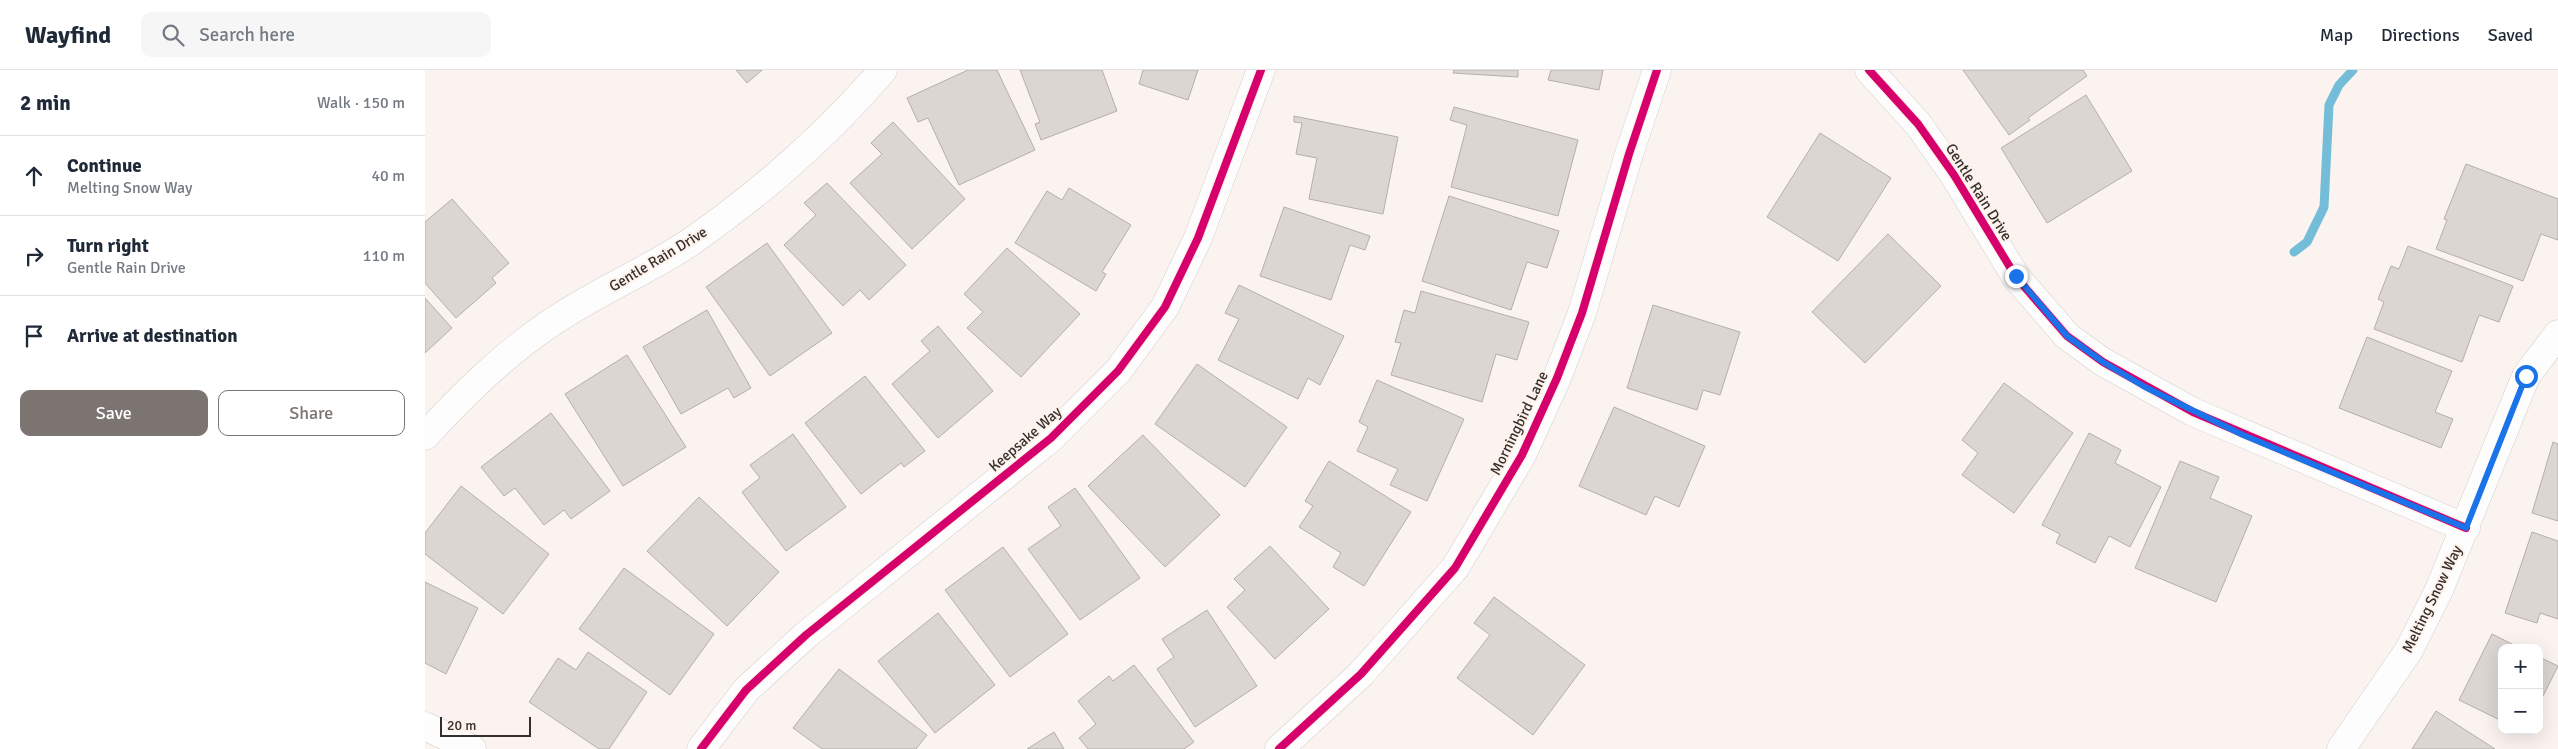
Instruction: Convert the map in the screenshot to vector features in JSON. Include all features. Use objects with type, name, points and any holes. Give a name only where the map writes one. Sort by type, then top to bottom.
[{"type":"street","name":"Gentle Rain Drive","points":[[425,436],[466,392],[503,359],[545,326],[690,242],[754,194],[804,151],[862,94],[883,70]]},
{"type":"street","name":"Keepsake Way","points":[[701,749],[746,690],[806,635],[1051,438],[1118,371],[1165,308],[1198,238],[1261,70]]},
{"type":"street","name":"Morningbird Lane","points":[[1279,749],[1361,674],[1455,568],[1522,455],[1557,378],[1582,313],[1629,154],[1657,70]]},
{"type":"street","name":"Gentle Rain Drive","points":[[1869,70],[1918,124],[1954,175],[2016,276],[2067,336],[2103,362],[2193,412],[2466,528]]},
{"type":"street","name":"Melting Snow Way","points":[[2341,749],[2409,650],[2439,590],[2466,528],[2526,376],[2558,334]]},
{"type":"street","points":[[425,726],[472,749]]},
{"type":"building","points":[[736,70],[762,70],[747,83]]},
{"type":"building","points":[[968,70],[997,70],[1035,150],[959,185],[928,118],[918,122],[907,98]]},
{"type":"building","points":[[1020,70],[1102,70],[1117,111],[1041,140],[1035,124],[1040,122]]},
{"type":"building","points":[[1143,70],[1198,70],[1188,100],[1139,84]]},
{"type":"building","points":[[1454,70],[1518,70],[1518,77],[1453,73]]},
{"type":"building","points":[[1551,70],[1603,70],[1599,90],[1548,80]]},
{"type":"building","points":[[1963,70],[2083,70],[2087,76],[2028,118],[2030,120],[2009,135]]},
{"type":"building","points":[[2086,95],[2132,171],[2047,223],[2001,148]]},
{"type":"building","points":[[1454,107],[1578,140],[1558,216],[1451,187],[1467,125],[1450,120]]},
{"type":"building","points":[[1294,116],[1398,137],[1383,214],[1309,199],[1317,158],[1296,154],[1302,123],[1294,122]]},
{"type":"building","points":[[893,122],[965,199],[912,249],[850,183],[882,154],[871,143]]},
{"type":"building","points":[[1820,133],[1891,178],[1838,261],[1767,217]]},
{"type":"building","points":[[2466,164],[2558,199],[2558,240],[2541,234],[2523,281],[2436,249],[2447,220],[2444,219]]},
{"type":"building","points":[[827,183],[906,265],[869,300],[860,290],[843,306],[784,245],[816,215],[804,203]]},
{"type":"building","points":[[1069,188],[1131,225],[1102,272],[1106,274],[1096,291],[1015,243],[1047,191],[1062,200]]},
{"type":"building","points":[[1449,196],[1559,231],[1547,268],[1527,262],[1511,310],[1422,281]]},
{"type":"building","points":[[452,199],[509,263],[492,278],[496,283],[456,318],[425,283],[425,222]]},
{"type":"building","points":[[1284,207],[1370,236],[1365,250],[1350,245],[1331,300],[1260,276]]},
{"type":"building","points":[[1888,234],[1941,286],[1865,363],[1812,312]]},
{"type":"building","points":[[767,243],[832,333],[770,376],[706,287]]},
{"type":"building","points":[[2408,246],[2513,286],[2499,322],[2479,315],[2462,362],[2374,329],[2384,302],[2378,299],[2391,266],[2399,269]]},
{"type":"building","points":[[1007,248],[1080,314],[1021,377],[967,328],[983,312],[964,294]]},
{"type":"building","points":[[1239,285],[1344,336],[1320,385],[1308,378],[1298,399],[1218,360],[1239,319],[1225,313]]},
{"type":"building","points":[[1421,291],[1529,322],[1517,360],[1496,354],[1482,402],[1391,375],[1401,343],[1395,342],[1404,310],[1415,313]]},
{"type":"building","points":[[425,298],[452,328],[425,353]]},
{"type":"building","points":[[1653,305],[1740,332],[1720,395],[1703,390],[1697,410],[1627,388]]},
{"type":"building","points":[[707,310],[751,388],[734,398],[728,388],[681,414],[643,347]]},
{"type":"building","points":[[938,326],[993,391],[938,438],[892,384],[930,351],[921,341]]},
{"type":"building","points":[[2367,337],[2452,371],[2435,412],[2453,419],[2441,448],[2339,408]]},
{"type":"building","points":[[627,355],[686,447],[623,486],[565,394]]},
{"type":"building","points":[[1197,364],[1287,427],[1245,487],[1155,424]]},
{"type":"building","points":[[865,376],[925,451],[904,467],[901,463],[861,494],[805,423]]},
{"type":"building","points":[[1377,380],[1464,419],[1427,501],[1390,485],[1398,469],[1357,451],[1368,427],[1359,422]]},
{"type":"building","points":[[2004,383],[2073,433],[2014,513],[1962,475],[1978,453],[1962,440]]},
{"type":"building","points":[[1614,407],[1705,446],[1679,507],[1655,496],[1646,515],[1579,486]]},
{"type":"building","points":[[551,413],[610,491],[571,519],[564,510],[544,525],[515,488],[504,496],[481,467]]},
{"type":"building","points":[[2089,433],[2121,450],[2115,463],[2161,487],[2130,547],[2109,536],[2095,563],[2056,543],[2060,534],[2042,525]]},
{"type":"building","points":[[793,434],[846,507],[786,551],[742,492],[760,478],[750,465]]},
{"type":"building","points":[[1143,435],[1220,515],[1165,567],[1088,486]]},
{"type":"building","points":[[2553,442],[2558,444],[2558,521],[2532,513]]},
{"type":"building","points":[[1329,461],[1411,512],[1364,586],[1333,567],[1341,553],[1299,527],[1313,506],[1305,501]]},
{"type":"building","points":[[2180,461],[2219,477],[2210,498],[2252,516],[2216,602],[2135,568]]},
{"type":"building","points":[[461,486],[549,554],[503,614],[425,554],[425,533]]},
{"type":"building","points":[[1075,488],[1140,578],[1080,620],[1028,549],[1061,526],[1048,507]]},
{"type":"building","points":[[699,497],[779,572],[727,626],[647,551]]},
{"type":"building","points":[[2532,532],[2558,541],[2558,619],[2540,613],[2537,623],[2505,613]]},
{"type":"building","points":[[1270,546],[1329,609],[1275,659],[1227,607],[1245,590],[1234,579]]},
{"type":"building","points":[[1003,547],[1068,634],[1010,677],[945,590]]},
{"type":"building","points":[[624,568],[714,634],[670,695],[579,629]]},
{"type":"building","points":[[425,582],[478,608],[446,674],[425,663]]},
{"type":"building","points":[[1494,597],[1585,665],[1533,735],[1457,678],[1490,635],[1474,623]]},
{"type":"building","points":[[1207,610],[1257,686],[1195,727],[1157,669],[1174,657],[1162,639]]},
{"type":"building","points":[[938,613],[995,685],[935,733],[878,661]]},
{"type":"building","points":[[2492,634],[2512,644],[2498,644],[2498,719],[2459,700]]},
{"type":"building","points":[[588,652],[647,692],[609,749],[599,749],[529,702],[558,658],[576,670]]},
{"type":"building","points":[[2543,659],[2558,666],[2543,696]]},
{"type":"building","points":[[1134,665],[1194,742],[1184,749],[1088,749],[1079,738],[1096,724],[1078,701],[1109,676],[1113,681]]},
{"type":"building","points":[[839,669],[927,735],[916,749],[822,749],[793,728]]},
{"type":"building","points":[[2436,711],[2495,749],[2412,749]]},
{"type":"building","points":[[1054,732],[1064,749],[1027,749]]},
{"type":"waterway","points":[[2294,252],[2307,242],[2324,207],[2329,105],[2339,85],[2353,70]]},
{"type":"cycle path","points":[[701,749],[746,690],[806,635],[1051,438],[1118,371],[1165,307],[1198,238],[1261,70]]},
{"type":"cycle path","points":[[1279,749],[1361,674],[1455,568],[1522,455],[1557,378],[1582,313],[1629,154],[1657,70]]},
{"type":"cycle path","points":[[1869,70],[1918,124],[1954,175],[2016,277],[2067,336],[2103,362],[2193,412],[2466,528]]},
{"type":"route","points":[[2016,276],[2067,336],[2103,362],[2145,387],[2243,435],[2466,528],[2526,376]]}]
